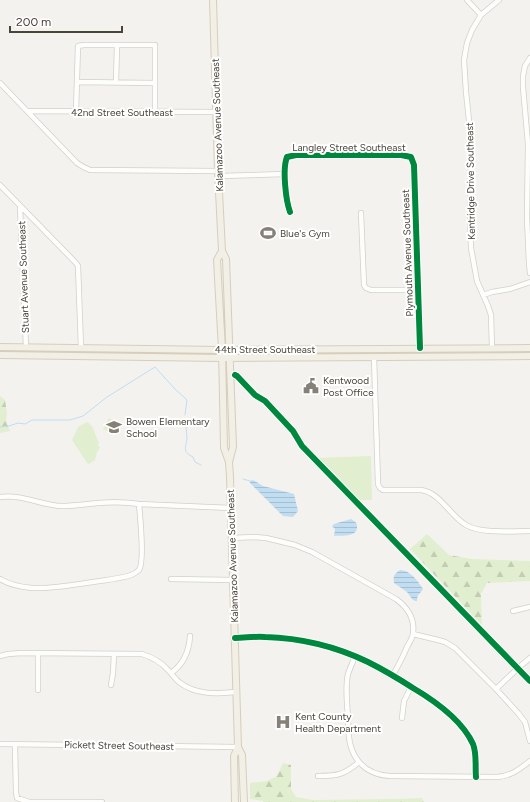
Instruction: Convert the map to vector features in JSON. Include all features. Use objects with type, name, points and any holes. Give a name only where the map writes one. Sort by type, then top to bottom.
[{"type":"main road","name":"Kalamazoo Avenue Southeast","points":[[212,0],[218,174],[222,251],[226,259],[230,358],[233,448],[229,462]]},
{"type":"main road","name":"Kalamazoo Avenue Southeast","points":[[222,251],[217,260],[222,350],[224,448],[229,462],[238,746],[242,755],[244,802]]},
{"type":"main road","points":[[218,267],[222,267],[226,277]]},
{"type":"main road","name":"44th Street Southeast","points":[[0,347],[222,350],[530,348]]},
{"type":"main road","points":[[1,355],[5,350],[11,347]]},
{"type":"main road","points":[[70,356],[76,354],[81,348]]},
{"type":"main road","points":[[84,356],[88,351],[95,348]]},
{"type":"main road","points":[[481,356],[488,353],[492,348]]},
{"type":"main road","points":[[137,356],[140,352],[146,349]]},
{"type":"main road","points":[[349,357],[356,354],[360,349]]},
{"type":"main road","points":[[374,357],[377,352],[388,349]]},
{"type":"main road","name":"44th Street Southeast","points":[[1,355],[222,358],[530,356]]},
{"type":"main road","points":[[224,428],[226,438],[233,440]]},
{"type":"main road","name":"Kalamazoo Avenue Southeast","points":[[235,802],[234,756],[238,746]]},
{"type":"street","points":[[467,0],[481,15]]},
{"type":"street","name":"Kentridge Drive Southeast","points":[[492,348],[491,315],[477,281],[471,248],[471,150],[464,60],[467,43],[472,30],[481,15],[499,0]]},
{"type":"street","points":[[116,82],[117,45]]},
{"type":"street","points":[[76,111],[78,46],[155,45],[155,112]]},
{"type":"street","points":[[530,58],[525,66],[523,76],[528,144],[527,218],[528,263],[530,273]]},
{"type":"street","points":[[77,82],[155,83]]},
{"type":"street","points":[[0,83],[77,163],[87,169],[210,171],[218,174],[285,174],[287,201],[290,212]]},
{"type":"street","name":"42nd Street Southeast","points":[[27,111],[216,112]]},
{"type":"street","name":"Langley Street Southeast","points":[[285,174],[285,162],[287,157],[402,155],[411,157]]},
{"type":"street","name":"Plymouth Avenue Southeast","points":[[411,157],[414,165],[420,348]]},
{"type":"street","points":[[0,185],[78,266],[81,348]]},
{"type":"street","name":"Stuart Avenue Southeast","points":[[20,206],[26,347]]},
{"type":"street","points":[[361,213],[364,285],[366,288],[371,290],[418,290]]},
{"type":"street","points":[[483,295],[510,289],[530,282]]},
{"type":"street","points":[[374,357],[378,484],[380,488],[383,490],[427,491],[435,495],[466,526],[479,530],[502,532],[530,531]]},
{"type":"street","points":[[0,497],[18,497],[39,503],[62,506],[127,502],[139,504],[231,508]]},
{"type":"street","points":[[0,579],[6,583],[33,588],[59,587],[133,575],[139,570],[141,565],[142,552],[139,504]]},
{"type":"street","points":[[232,538],[266,538],[295,545],[312,552],[396,598],[402,603],[411,614],[413,634],[393,675]]},
{"type":"street","points":[[171,579],[233,580]]},
{"type":"street","points":[[513,611],[530,607]]},
{"type":"street","points":[[413,634],[438,640],[452,646],[496,689],[522,718],[526,725],[530,741]]},
{"type":"street","points":[[171,673],[180,665],[185,657],[190,636]]},
{"type":"street","points":[[235,638],[263,636],[312,643],[355,656],[393,675],[437,703],[468,734],[474,747],[476,758],[476,777]]},
{"type":"street","points":[[0,656],[13,653],[142,654],[160,662],[178,682],[194,690],[210,693],[236,692]]},
{"type":"street","points":[[38,653],[38,690]]},
{"type":"street","points":[[111,685],[114,654]]},
{"type":"street","points":[[355,656],[348,675],[347,694],[350,743],[360,762],[375,774],[382,776],[504,776],[519,770],[530,761]]},
{"type":"street","points":[[496,689],[530,658]]},
{"type":"street","points":[[402,718],[404,701],[411,687]]},
{"type":"street","name":"Pickett Street Southeast","points":[[0,744],[238,746]]},
{"type":"street","points":[[15,745],[17,798],[29,802],[102,802]]},
{"type":"street","points":[[318,776],[334,776],[345,773],[360,762]]},
{"type":"green space","points":[[0,396],[5,400],[7,413],[6,421],[10,431],[0,433]]},
{"type":"green space","points":[[109,418],[116,422],[110,433],[103,429]]},
{"type":"green space","points":[[87,422],[93,428],[100,448],[97,452],[95,460],[89,464],[72,440],[78,427]]},
{"type":"green space","points":[[371,456],[372,500],[355,500],[314,458]]},
{"type":"green space","points":[[427,534],[449,555],[472,559],[530,561],[530,581],[487,583],[481,594],[482,625],[410,549]]},
{"type":"green space","points":[[283,763],[291,765],[291,789],[296,797],[313,800],[422,798],[424,802],[263,802],[250,799],[250,783],[267,781],[277,776]]},
{"type":"water","points":[[253,480],[263,486],[294,494],[298,511],[293,517],[283,516],[250,483],[250,481]]},
{"type":"water","points":[[351,519],[357,525],[357,530],[355,532],[348,535],[334,536],[335,529],[332,526],[334,524]]},
{"type":"water","points":[[400,570],[404,570],[410,574],[416,579],[423,589],[418,595],[417,601],[412,599],[407,592],[394,583],[394,575]]},
{"type":"waterway","points":[[0,427],[18,423],[25,424],[32,420],[70,420],[83,416],[107,397],[155,367],[187,400],[185,415]]},
{"type":"waterway","points":[[186,425],[186,452],[193,457],[195,462],[201,465]]},
{"type":"waterway","points":[[243,479],[250,481]]},
{"type":"cycle path","points":[[290,212],[285,185],[287,157],[296,155],[401,155],[411,157],[414,165],[420,348]]},
{"type":"cycle path","points":[[235,375],[255,395],[265,401],[293,431],[302,446],[530,681]]},
{"type":"cycle path","points":[[235,638],[258,637],[292,639],[318,644],[344,652],[368,662],[391,675],[439,705],[462,727],[473,744],[476,777]]},
{"type":"place","name":"Blue's Gym","points":[[268,233]]},
{"type":"place","name":"Kentwood Post Office","points":[[311,386]]},
{"type":"place","name":"Bowen Elementary School","points":[[114,427]]},
{"type":"place","name":"Kent County Health Department","points":[[283,722]]}]
